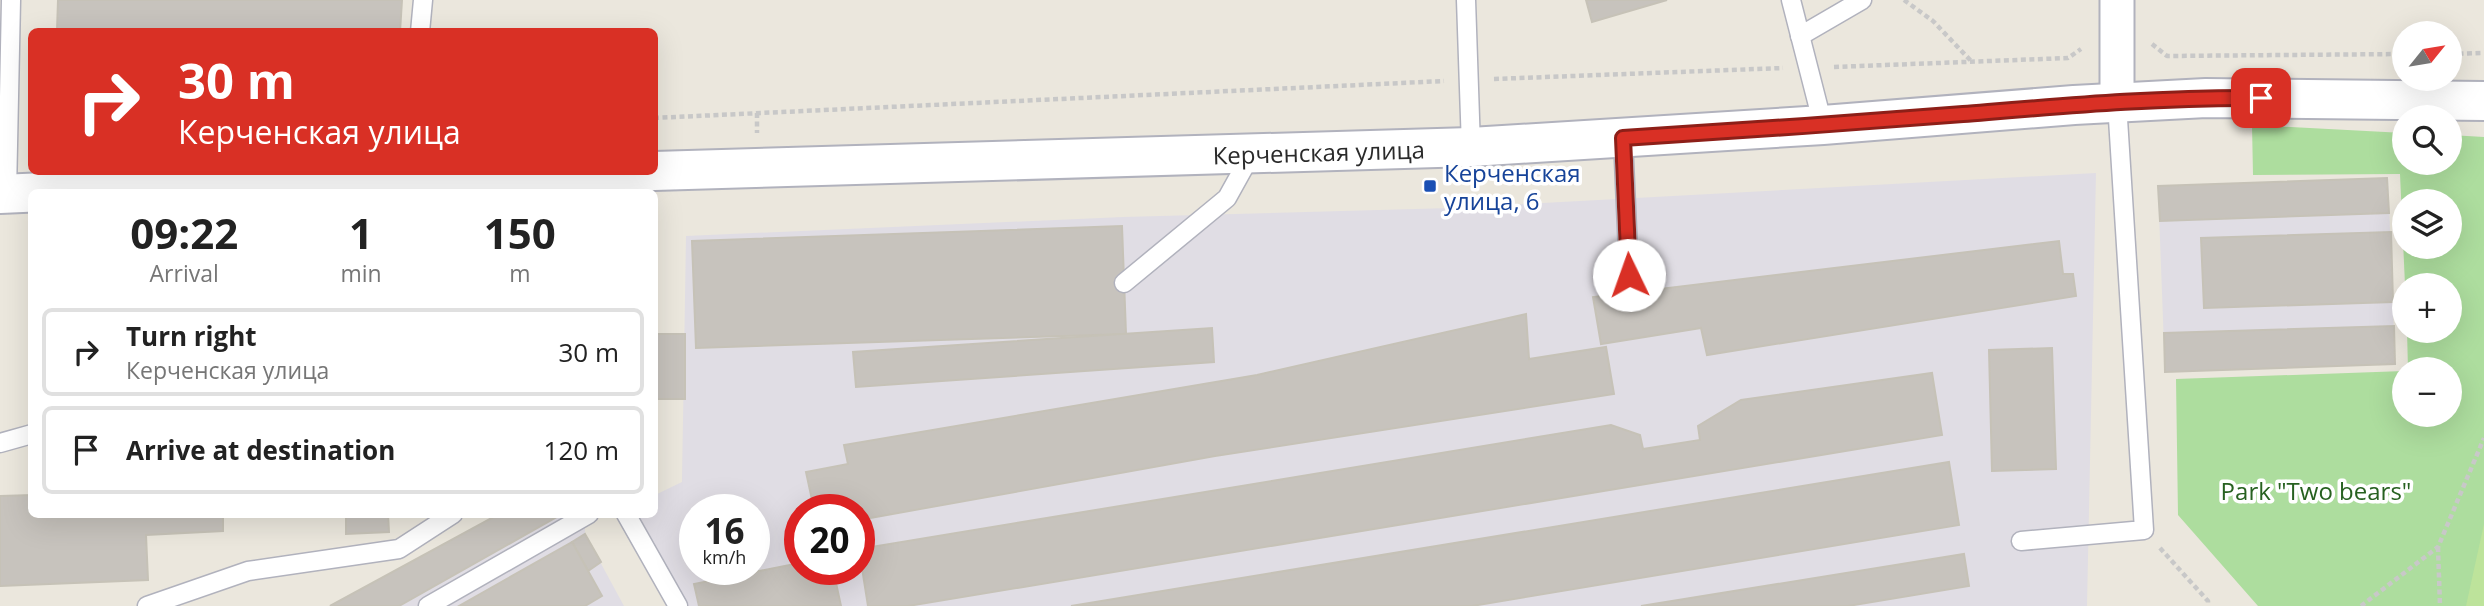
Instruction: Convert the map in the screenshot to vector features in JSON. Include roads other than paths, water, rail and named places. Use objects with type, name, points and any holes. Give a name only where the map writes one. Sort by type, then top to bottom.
[{"type":"street","points":[[2117,0],[2117,103]]},
{"type":"street","name":"Керченская улица","points":[[658,171],[1471,147],[2206,98],[2484,101]]},
{"type":"street","points":[[147,189],[395,180],[558,183],[623,175]]},
{"type":"street","points":[[4,194],[28,193]]},
{"type":"lane","points":[[4,194],[10,0]]},
{"type":"lane","points":[[421,28],[423,0]]},
{"type":"lane","points":[[1466,0],[1471,147]]},
{"type":"lane","points":[[1791,0],[1823,125]]},
{"type":"lane","points":[[1800,36],[1862,0]]},
{"type":"lane","points":[[2021,541],[2144,530],[2117,103]]},
{"type":"lane","points":[[1623,138],[1629,275]]},
{"type":"lane","points":[[1124,283],[1227,198],[1252,153]]},
{"type":"lane","points":[[0,443],[28,435]]},
{"type":"lane","points":[[147,606],[248,571],[399,549],[447,518]]},
{"type":"lane","points":[[428,606],[582,518]]},
{"type":"lane","points":[[628,518],[678,606]]},
{"type":"place","name":"Керченская улица, 6","points":[[1430,186]]},
{"type":"park label","name":"Park \"Two bears\"","points":[[2316,490]]}]
